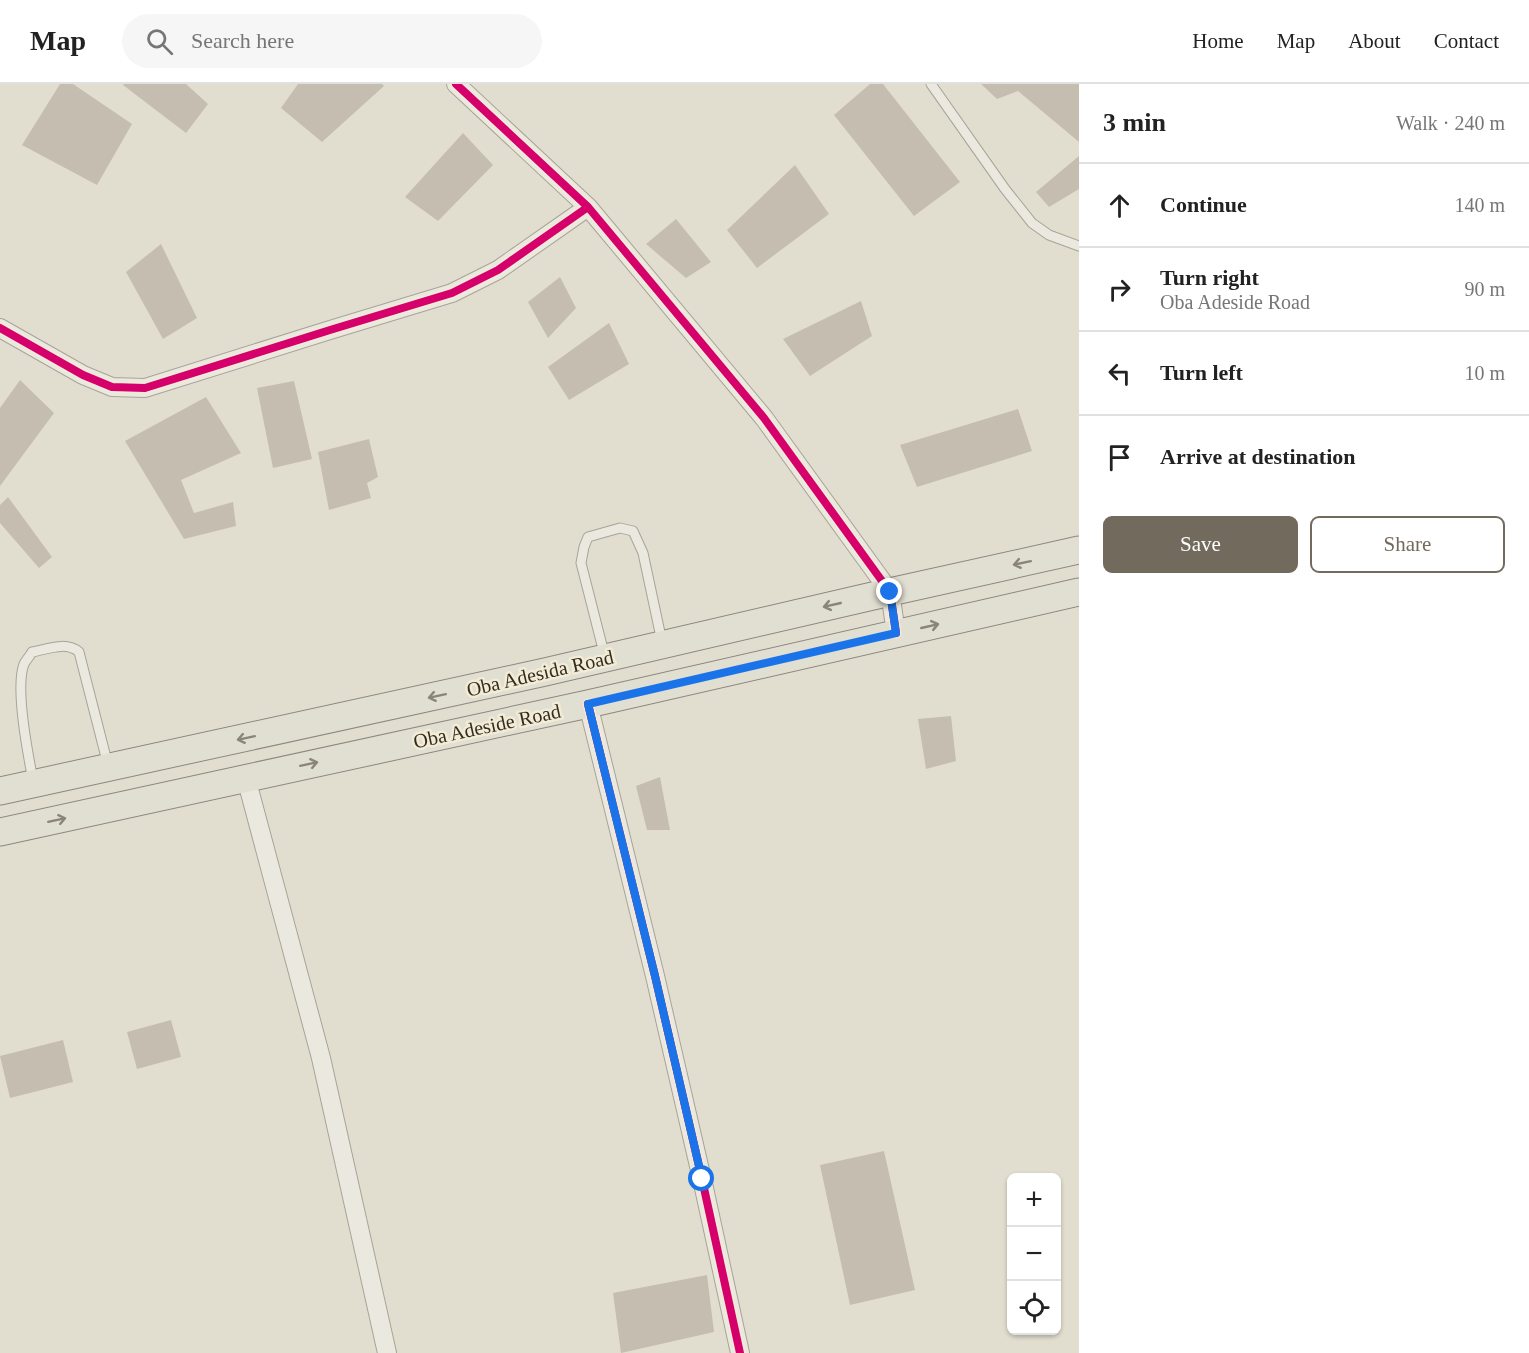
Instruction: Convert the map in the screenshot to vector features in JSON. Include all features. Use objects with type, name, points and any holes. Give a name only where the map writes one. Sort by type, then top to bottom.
[{"type":"main road","name":"Oba Adesida Road","points":[[0,791],[605,658],[1079,550]]},
{"type":"main road","name":"Oba Adeside Road","points":[[0,832],[588,704],[1079,592]]},
{"type":"street","points":[[456,84],[588,207],[764,418],[890,592],[896,633]]},
{"type":"street","points":[[0,328],[83,375],[112,387],[145,388],[452,293],[498,270],[588,207]]},
{"type":"street","points":[[588,704],[658,987],[740,1353]]},
{"type":"street","points":[[246,778],[321,1058],[387,1353]]},
{"type":"lane","points":[[931,84],[1005,189],[1032,223],[1049,235],[1079,246]]},
{"type":"lane","points":[[605,658],[580,563],[588,537],[620,528],[633,531],[643,553],[662,645]]},
{"type":"lane","points":[[33,784],[27,751],[21,685],[24,664],[32,652],[65,645],[80,652],[109,768]]},
{"type":"building","points":[[60,84],[73,84],[132,124],[97,185],[22,145]]},
{"type":"building","points":[[124,84],[186,84],[208,104],[186,133]]},
{"type":"building","points":[[298,84],[382,84],[384,86],[322,142],[281,108]]},
{"type":"building","points":[[870,84],[883,84],[960,182],[914,216],[834,115]]},
{"type":"building","points":[[981,84],[1079,84],[1079,142],[1018,91],[997,99]]},
{"type":"building","points":[[463,133],[493,165],[438,221],[405,197]]},
{"type":"building","points":[[1079,156],[1079,189],[1049,207],[1036,192]]},
{"type":"building","points":[[795,165],[829,214],[757,268],[727,230]]},
{"type":"building","points":[[676,219],[711,262],[686,278],[646,244]]},
{"type":"building","points":[[161,244],[197,318],[163,339],[126,272]]},
{"type":"building","points":[[560,277],[576,308],[548,338],[528,302]]},
{"type":"building","points":[[861,301],[872,336],[810,376],[783,339]]},
{"type":"building","points":[[609,323],[629,364],[569,400],[548,367]]},
{"type":"building","points":[[20,380],[54,413],[0,486],[0,408]]},
{"type":"building","points":[[294,381],[312,459],[273,468],[257,388]]},
{"type":"building","points":[[206,397],[241,453],[181,480],[194,513],[233,502],[236,526],[184,539],[125,441]]},
{"type":"building","points":[[1018,409],[1032,451],[917,487],[900,445]]},
{"type":"building","points":[[369,439],[378,477],[367,483],[371,498],[329,510],[318,452]]},
{"type":"building","points":[[8,497],[52,557],[39,568],[0,523],[0,505]]},
{"type":"building","points":[[951,716],[956,761],[926,769],[918,719]]},
{"type":"building","points":[[660,777],[670,830],[647,830],[636,786]]},
{"type":"building","points":[[171,1020],[181,1057],[137,1069],[127,1032]]},
{"type":"building","points":[[63,1040],[73,1082],[10,1098],[0,1056]]},
{"type":"building","points":[[884,1151],[915,1290],[850,1305],[820,1165]]},
{"type":"building","points":[[707,1275],[714,1332],[621,1353],[613,1293]]},
{"type":"cycle path","points":[[456,84],[588,207],[764,418],[890,592],[896,633]]},
{"type":"cycle path","points":[[0,328],[83,375],[112,387],[145,388],[452,293],[498,270],[588,207]]},
{"type":"cycle path","points":[[588,704],[655,976],[740,1353]]},
{"type":"route","points":[[702,1179],[588,704],[896,633],[890,592]]}]
